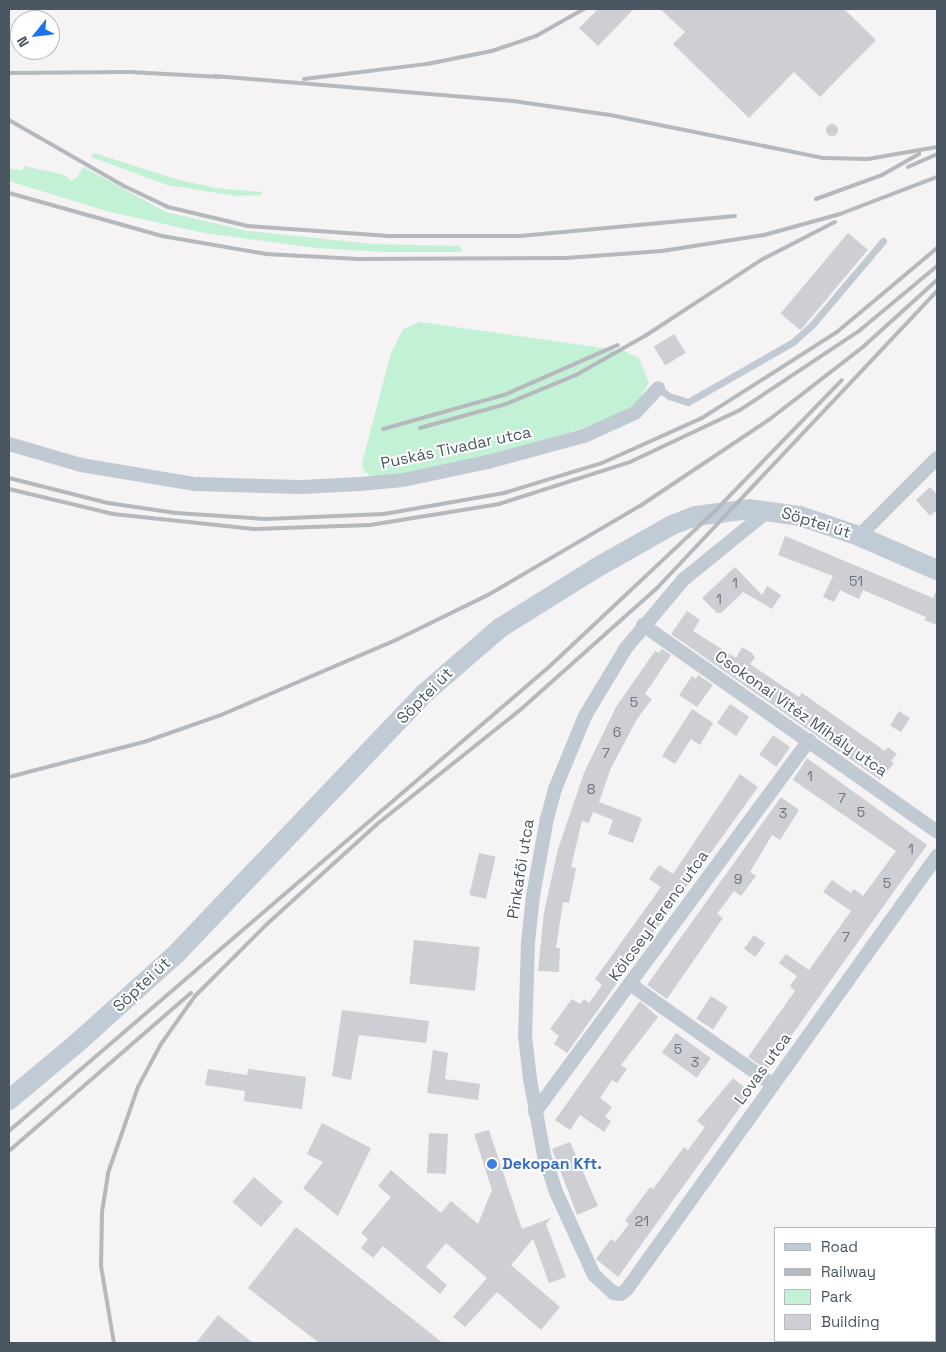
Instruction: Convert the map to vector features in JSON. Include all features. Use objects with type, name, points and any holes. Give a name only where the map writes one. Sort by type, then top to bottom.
[{"type":"street","name":"Puskás Tivadar utca","points":[[9,444],[81,465],[195,484],[302,487],[360,484],[403,480],[479,464],[584,436],[635,412],[658,388]]},
{"type":"street","points":[[859,536],[937,458]]},
{"type":"street","name":"Söptei út","points":[[9,1100],[84,1038],[178,952],[426,692],[500,628],[596,568],[672,526],[696,516],[732,510],[769,510],[800,516],[859,536],[937,570]]},
{"type":"street","name":"Pinkafői utca","points":[[613,1293],[594,1275],[556,1192],[535,1112],[525,1036],[528,943],[532,896],[547,818],[558,782],[585,716],[643,624],[704,561],[769,510]]},
{"type":"street","name":"Csokonai Vitéz Mihály utca","points":[[643,624],[937,832]]},
{"type":"street","name":"Kölcsey Ferenc utca","points":[[535,1112],[809,740]]},
{"type":"street","name":"Lovas utca","points":[[613,1293],[621,1294],[627,1289],[937,856]]},
{"type":"street","points":[[630,984],[773,1085]]},
{"type":"lane","points":[[658,388],[669,396],[688,402],[793,342],[812,326],[882,241]]},
{"type":"green space","points":[[94,153],[179,180],[216,188],[262,192],[262,195],[236,196],[167,185],[91,157]]},
{"type":"green space","points":[[24,166],[65,175],[71,181],[77,178],[83,167],[166,212],[248,231],[373,244],[460,246],[463,252],[384,252],[316,248],[204,233],[106,211],[9,181],[9,169],[22,170]]},
{"type":"green space","points":[[420,322],[624,351],[639,358],[649,383],[637,402],[624,412],[590,426],[504,452],[413,473],[371,476],[364,471],[362,463],[391,353],[403,329]]},
{"type":"building","points":[[598,9],[634,9],[598,46],[579,28]]},
{"type":"building","points":[[660,9],[844,9],[876,40],[820,97],[794,72],[749,118],[673,44],[685,32]]},
{"type":"building","points":[[830,124],[834,124],[838,130],[834,136],[830,136],[826,132],[826,128]]},
{"type":"building","points":[[848,233],[868,250],[800,330],[781,313]]},
{"type":"building","points":[[674,334],[686,353],[665,365],[654,347]]},
{"type":"building","points":[[930,487],[937,494],[937,510],[930,516],[916,500]]},
{"type":"building","points":[[785,536],[933,598],[937,589],[937,625],[924,620],[926,617],[863,590],[859,599],[840,590],[834,602],[823,597],[833,576],[778,555]]},
{"type":"building","points":[[735,567],[762,595],[767,586],[781,595],[772,609],[743,592],[721,613],[717,613],[702,598]]},
{"type":"building","points":[[687,611],[700,620],[693,631],[736,658],[742,647],[752,653],[755,658],[750,664],[799,697],[802,693],[885,751],[888,747],[897,754],[891,761],[894,763],[880,780],[671,634]]},
{"type":"building","points":[[662,649],[671,655],[645,694],[652,699],[637,719],[611,768],[599,802],[642,818],[633,843],[608,834],[613,820],[593,812],[589,823],[582,821],[571,867],[576,868],[569,903],[563,902],[556,948],[560,948],[559,972],[538,971],[544,912],[558,849],[584,773],[616,707],[655,651],[659,653]]},
{"type":"building","points":[[698,675],[713,685],[697,707],[679,695],[692,676],[696,679]]},
{"type":"building","points":[[730,704],[749,717],[736,736],[717,723]]},
{"type":"building","points":[[692,709],[713,723],[700,745],[691,739],[675,764],[662,756]]},
{"type":"building","points":[[899,711],[910,718],[901,732],[890,725]]},
{"type":"building","points":[[773,735],[790,747],[776,767],[759,755]]},
{"type":"building","points":[[807,758],[927,845],[767,1070],[748,1057],[795,991],[790,986],[797,976],[779,963],[786,954],[809,970],[851,911],[823,892],[832,880],[851,893],[854,889],[863,896],[896,851],[793,780]]},
{"type":"building","points":[[740,774],[758,787],[567,1053],[554,1044],[559,1036],[550,1029],[572,999],[580,1004],[584,999],[589,1003],[602,985],[595,979],[661,887],[649,879],[659,865],[673,874]]},
{"type":"building","points":[[781,797],[799,810],[780,840],[772,835],[750,872],[756,876],[741,896],[734,891],[717,914],[723,918],[667,999],[647,985]]},
{"type":"building","points":[[479,853],[496,857],[486,899],[469,895]]},
{"type":"building","points":[[754,935],[765,943],[755,957],[744,949]]},
{"type":"building","points":[[414,940],[480,947],[475,991],[409,984]]},
{"type":"building","points":[[711,996],[728,1007],[713,1030],[696,1019]]},
{"type":"building","points":[[640,1001],[658,1017],[621,1065],[627,1069],[617,1083],[612,1080],[600,1098],[612,1107],[605,1117],[611,1121],[604,1132],[580,1115],[570,1130],[555,1120]]},
{"type":"building","points":[[342,1010],[429,1021],[426,1043],[359,1035],[351,1080],[332,1076]]},
{"type":"building","points":[[676,1033],[711,1058],[697,1078],[662,1052]]},
{"type":"building","points":[[433,1050],[448,1053],[445,1079],[480,1084],[478,1100],[427,1093]]},
{"type":"building","points":[[208,1069],[247,1075],[248,1069],[306,1077],[302,1109],[244,1101],[245,1091],[205,1085]]},
{"type":"building","points":[[733,1078],[751,1092],[618,1277],[596,1259],[611,1239],[615,1242],[629,1224],[625,1221],[650,1187],[653,1189],[684,1147],[688,1150],[705,1127],[697,1121]]},
{"type":"building","points":[[322,1123],[371,1148],[338,1216],[303,1188],[323,1162],[307,1154]]},
{"type":"building","points":[[489,1130],[522,1229],[551,1218],[546,1224],[566,1277],[549,1283],[533,1239],[511,1265],[560,1307],[541,1330],[497,1292],[465,1327],[453,1317],[487,1278],[446,1243],[426,1267],[447,1285],[440,1294],[383,1246],[373,1258],[361,1248],[368,1239],[361,1233],[391,1197],[378,1186],[391,1170],[441,1213],[451,1201],[478,1224],[492,1190],[474,1134]]},
{"type":"building","points":[[429,1133],[448,1134],[446,1174],[427,1173]]},
{"type":"building","points":[[570,1142],[598,1206],[577,1215],[552,1149]]},
{"type":"building","points":[[254,1177],[283,1202],[261,1227],[232,1202]]},
{"type":"building","points":[[296,1227],[443,1343],[319,1343],[248,1288]]},
{"type":"building","points":[[218,1315],[253,1343],[196,1343]]},
{"type":"railway","points":[[304,79],[427,64],[492,51],[536,36],[584,9]]},
{"type":"railway","points":[[9,73],[129,72],[221,77]]},
{"type":"railway","points":[[215,76],[513,101],[610,115],[824,158],[868,159],[937,147]]},
{"type":"railway","points":[[9,120],[124,186],[168,207],[248,226],[386,236],[520,236],[735,216]]},
{"type":"railway","points":[[816,199],[882,175],[919,154]]},
{"type":"railway","points":[[908,167],[937,154]]},
{"type":"railway","points":[[9,193],[162,236],[266,254],[358,259],[565,258],[662,251],[764,235],[840,214],[937,177]]},
{"type":"railway","points":[[420,428],[506,404],[576,375],[645,336],[761,260],[835,222]]},
{"type":"railway","points":[[9,478],[108,503],[176,513],[266,519],[384,514],[504,493],[602,463],[702,418],[837,332],[937,248]]},
{"type":"railway","points":[[9,489],[113,514],[254,529],[370,525],[499,504],[630,462],[740,410],[859,331],[937,266]]},
{"type":"railway","points":[[9,777],[147,741],[221,715],[396,640],[488,595],[640,506],[770,419],[864,346],[937,280]]},
{"type":"railway","points":[[114,1343],[101,1266],[102,1212],[108,1173],[138,1087],[161,1044],[195,996],[267,924],[376,825],[519,711],[658,587],[937,291]]},
{"type":"railway","points":[[383,429],[504,395],[618,345]]},
{"type":"railway","points":[[9,1131],[550,666],[713,513],[842,380]]},
{"type":"railway","points":[[9,1151],[191,993]]},
{"type":"place","name":"Dekopan Kft.","points":[[492,1164]]}]
